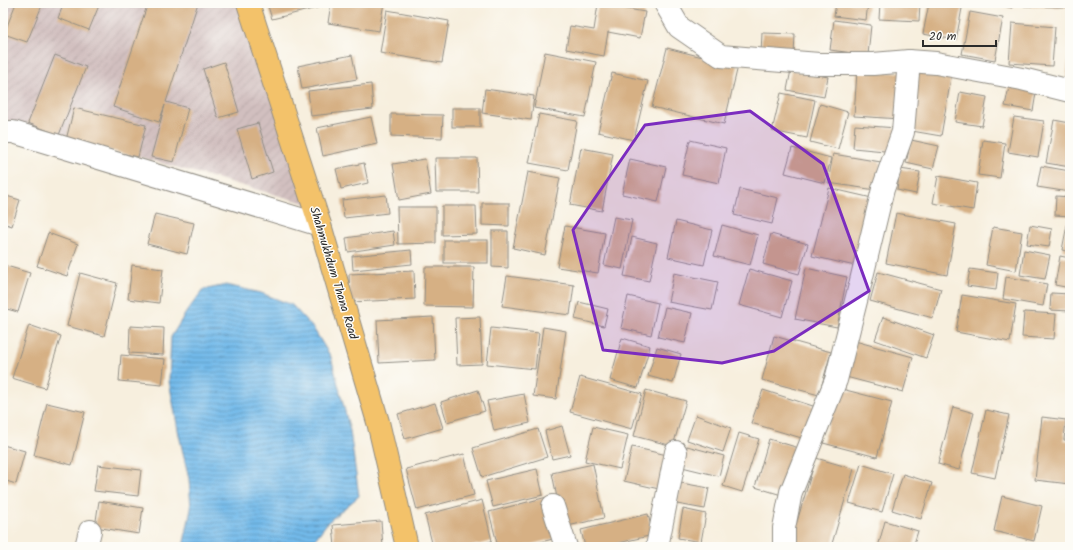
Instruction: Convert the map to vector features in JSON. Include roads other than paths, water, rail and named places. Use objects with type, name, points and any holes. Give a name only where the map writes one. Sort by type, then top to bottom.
[{"type":"main road","name":"Shahmukhdum Thana Road","points":[[248,3],[320,225],[378,422],[408,547]]},
{"type":"street","points":[[665,3],[679,27],[721,56],[819,64],[873,64],[910,61],[944,64],[1022,79],[1070,91]]},
{"type":"street","points":[[784,547],[784,528],[791,492],[836,380],[882,189],[903,132],[910,61]]},
{"type":"street","points":[[3,132],[13,132],[320,225]]},
{"type":"street","points":[[657,547],[676,452]]},
{"type":"street","points":[[553,506],[566,547]]},
{"type":"water","points":[[226,285],[261,293],[292,305],[313,328],[331,357],[350,431],[359,496],[328,522],[312,543],[311,547],[183,547],[191,509],[189,479],[169,381],[171,337],[187,311],[203,290]]}]
